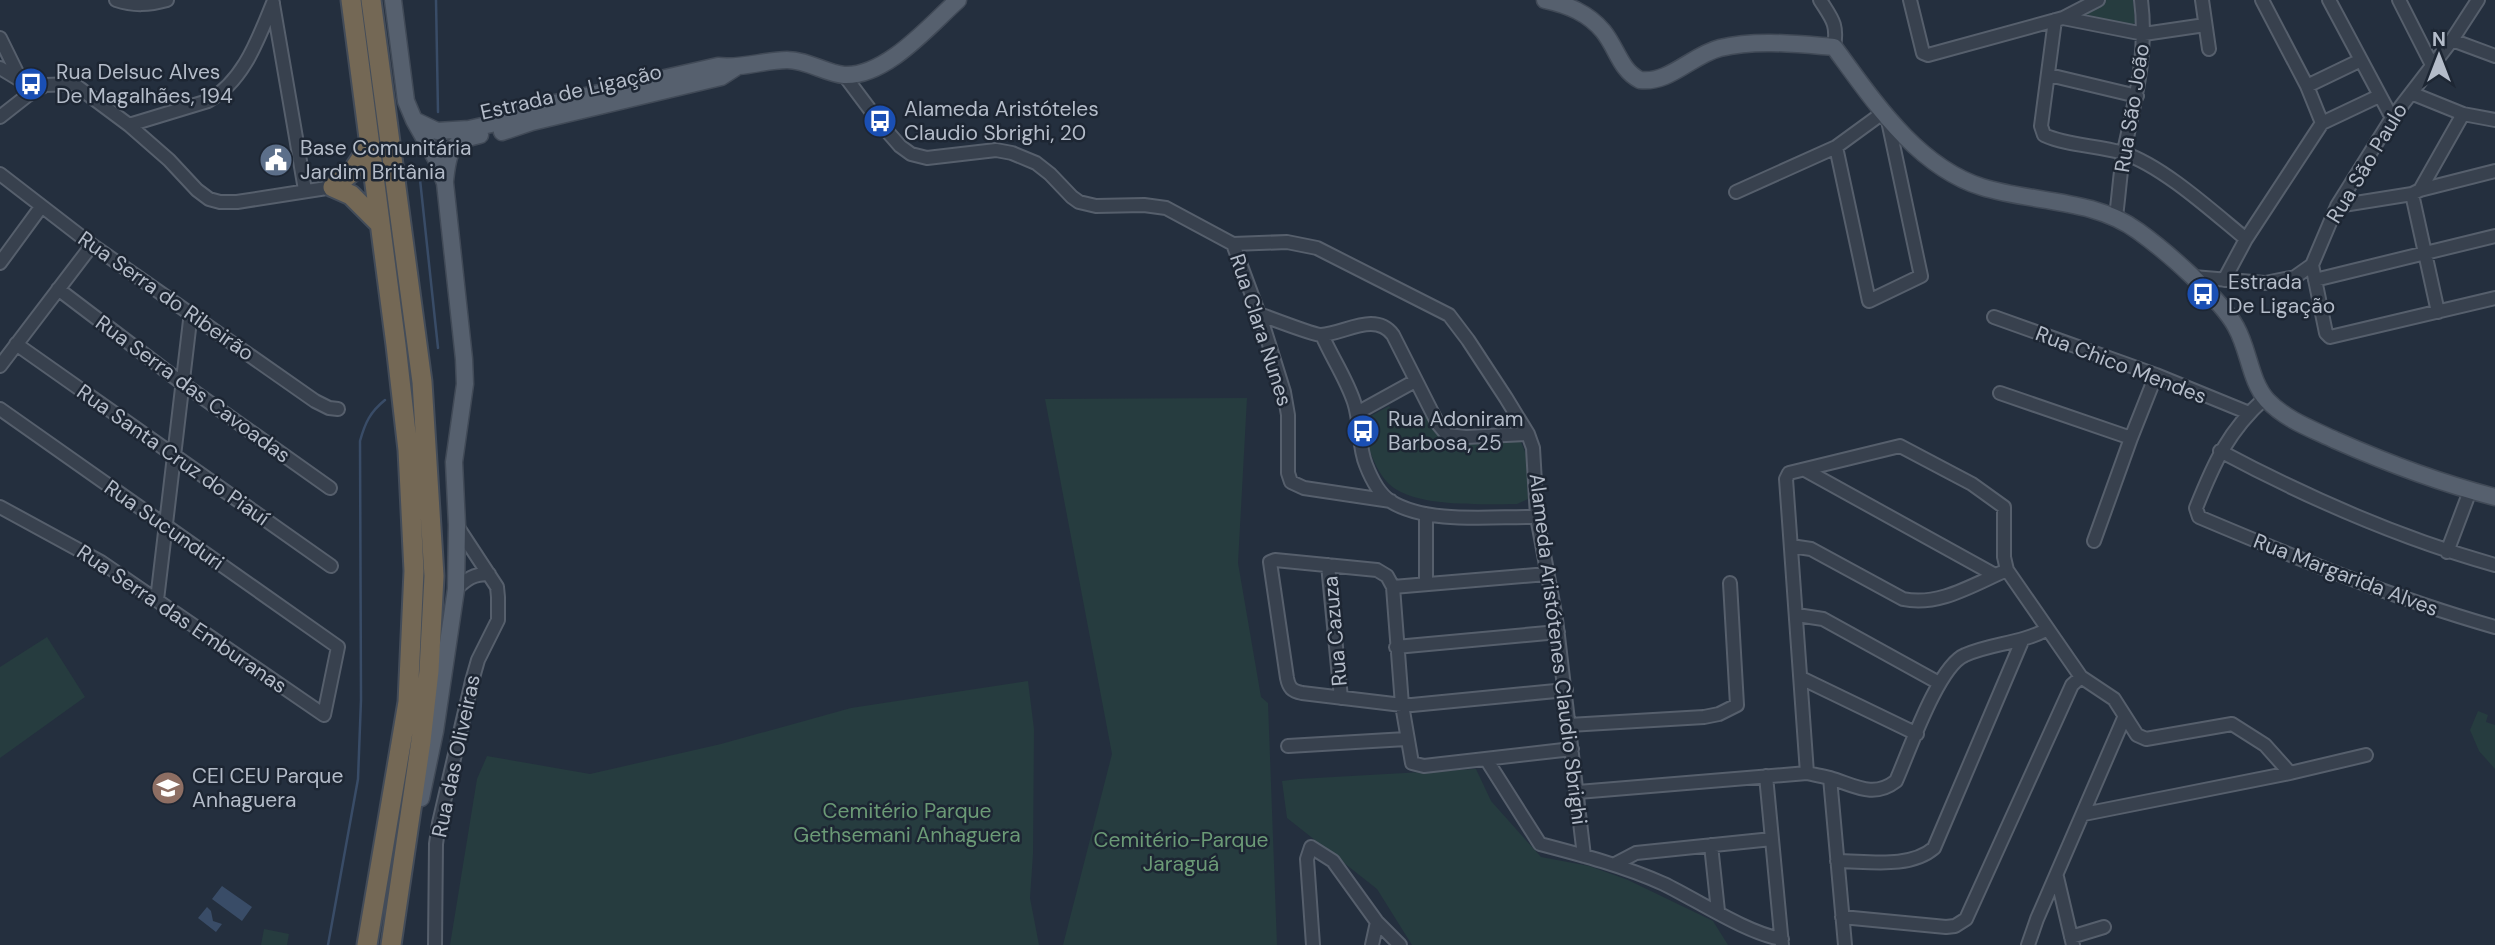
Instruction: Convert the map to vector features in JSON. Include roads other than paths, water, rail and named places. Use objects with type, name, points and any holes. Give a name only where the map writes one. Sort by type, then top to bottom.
[{"type":"highway","points":[[351,0],[408,450],[414,570],[408,702],[367,945]]},
{"type":"highway","points":[[371,0],[422,382],[434,576],[428,682],[391,945]]},
{"type":"highway","points":[[369,147],[352,172],[333,187],[351,195],[380,224]]},
{"type":"main road","points":[[393,0],[406,101],[433,152],[445,183],[465,384],[454,462],[456,590],[435,731],[400,893]]},
{"type":"main road","name":"Estrada de Ligação","points":[[414,120],[437,131],[469,129],[500,122],[542,106],[718,66],[735,68],[787,60],[844,75],[871,71],[885,63],[958,0]]},
{"type":"main road","points":[[1545,0],[1576,9],[1592,20],[1605,33],[1623,66],[1640,80],[1658,79],[1690,60],[1721,48],[1773,43],[1834,47],[1885,114],[1939,166],[1983,187],[2116,216],[2139,231],[2193,277],[2234,324],[2254,376],[2266,398],[2297,422],[2371,456],[2470,491],[2495,497]]},
{"type":"main road","name":"Estrada de Ligação","points":[[445,183],[449,155],[453,146],[462,140],[721,77],[735,68]]},
{"type":"street","points":[[116,0],[150,5],[167,0]]},
{"type":"street","points":[[1820,0],[1835,24],[1837,33],[1834,47]]},
{"type":"street","points":[[1910,0],[1923,53],[1926,55],[2059,19],[2098,0]]},
{"type":"street","name":"Rua São João","points":[[2116,216],[2124,153],[2137,96],[2144,34],[2141,0]]},
{"type":"street","points":[[2202,0],[2209,50]]},
{"type":"street","points":[[2262,0],[2307,86],[2322,122]]},
{"type":"street","points":[[2329,0],[2392,118]]},
{"type":"street","points":[[2399,0],[2432,65]]},
{"type":"street","name":"Rua São Paulo","points":[[2312,265],[2337,206],[2392,118],[2452,40],[2478,0]]},
{"type":"street","points":[[129,125],[208,101],[219,95],[239,74],[262,32],[273,1]]},
{"type":"street","points":[[273,1],[306,190]]},
{"type":"street","points":[[2059,19],[2144,34],[2205,25]]},
{"type":"street","points":[[2059,19],[2041,126],[2044,135],[2124,153],[2169,179],[2246,239]]},
{"type":"street","points":[[0,38],[28,94]]},
{"type":"street","points":[[2452,40],[2495,56]]},
{"type":"street","points":[[2307,86],[2361,60]]},
{"type":"street","points":[[0,68],[20,80]]},
{"type":"street","points":[[844,75],[893,138],[911,155],[927,158],[996,149],[1012,153],[1037,163],[1079,202],[1096,206],[1144,205],[1166,208],[1233,244]]},
{"type":"street","points":[[2049,75],[2137,96]]},
{"type":"street","points":[[0,117],[28,94],[45,85],[74,84],[129,125],[209,199],[237,202],[333,187]]},
{"type":"street","points":[[2411,93],[2463,114],[2495,120]]},
{"type":"street","points":[[2224,279],[2246,239],[2322,122],[2379,96]]},
{"type":"street","points":[[1737,192],[1836,147],[1885,114],[1921,275],[1869,301],[1836,147]]},
{"type":"street","points":[[2438,312],[2425,254],[2416,192],[2463,114]]},
{"type":"street","points":[[2337,206],[2416,192],[2495,171]]},
{"type":"street","name":"Rua Serra do Ribeirão","points":[[0,173],[92,245],[316,401],[329,408],[338,409]]},
{"type":"street","points":[[0,263],[41,207]]},
{"type":"street","points":[[2315,280],[2495,236]]},
{"type":"street","name":"Alameda Aristótenes Claudio Sbrighi","points":[[1233,244],[1287,242],[1317,248],[1449,315],[1528,434],[1533,448],[1537,517],[1566,690],[1584,856]]},
{"type":"street","name":"Rua Clara Nunes","points":[[1233,244],[1259,314],[1286,402],[1288,473],[1291,482],[1304,488],[1391,501]]},
{"type":"street","points":[[0,366],[92,245]]},
{"type":"street","points":[[2193,277],[2245,282],[2283,281],[2312,265],[2328,337],[2495,298]]},
{"type":"street","name":"Rua Serra das Cavoadas","points":[[58,289],[182,383],[330,488]]},
{"type":"street","points":[[157,600],[191,312]]},
{"type":"street","points":[[1259,314],[1322,335],[1373,324],[1384,326],[1392,335],[1438,424],[1447,435],[1466,437],[1528,434]]},
{"type":"street","name":"Rua Chico Mendes","points":[[1994,317],[2156,375],[2249,413]]},
{"type":"street","points":[[1322,335],[1348,386],[1357,413],[1365,462],[1373,480],[1391,501],[1426,514],[1537,517]]},
{"type":"street","name":"Rua Santa Cruz do Piauí","points":[[16,344],[331,566]]},
{"type":"street","points":[[2094,541],[2156,375]]},
{"type":"street","points":[[1357,413],[1415,381]]},
{"type":"street","points":[[2000,393],[2131,438]]},
{"type":"street","points":[[2266,398],[2249,413],[2220,452],[2334,508],[2447,552],[2495,565]]},
{"type":"street","name":"Rua Sucunduri","points":[[0,410],[338,647],[324,715]]},
{"type":"street","points":[[1807,773],[1786,480],[1789,473],[1900,446],[1972,484],[2004,507],[2004,556],[2001,573]]},
{"type":"street","name":"Rua Margarida Alves","points":[[2220,452],[2196,508],[2199,517],[2405,599],[2495,627]]},
{"type":"street","points":[[1805,470],[2001,573],[2048,629],[2081,677],[2114,699],[2137,735],[2146,739],[2232,724],[2266,745],[2290,773]]},
{"type":"street","points":[[2447,552],[2470,491]]},
{"type":"street","name":"Rua Serra das Emburanas","points":[[0,508],[101,562],[324,715]]},
{"type":"street","points":[[1426,514],[1426,583]]},
{"type":"street","name":"Rua das Oliveiras","points":[[435,945],[435,880],[439,823],[478,660],[498,620],[496,587],[457,525]]},
{"type":"street","points":[[1791,546],[1811,549],[1903,599],[1940,599],[2001,573]]},
{"type":"street","points":[[1566,690],[1402,705],[1294,691],[1288,684],[1270,565],[1273,560],[1328,565],[1381,571],[1387,576],[1392,587],[1402,705],[1412,763],[1424,766],[1572,749]]},
{"type":"street","name":"Rua Cazuza","points":[[1328,565],[1341,698]]},
{"type":"street","points":[[456,590],[477,574],[489,574]]},
{"type":"street","points":[[1392,587],[1547,574]]},
{"type":"street","points":[[1569,724],[1704,717],[1719,714],[1737,705],[1730,583]]},
{"type":"street","points":[[1797,615],[1823,619],[1939,683]]},
{"type":"street","points":[[1578,792],[1807,773],[1862,790],[1886,787],[1896,781],[1939,683],[1952,665],[1965,655],[2022,641],[2048,629]]},
{"type":"street","points":[[1396,648],[1558,632]]},
{"type":"street","points":[[1837,861],[1908,861],[1922,857],[1934,848],[2022,641]]},
{"type":"street","points":[[1842,917],[1946,927],[1955,926],[1966,919],[2072,685],[2081,677]]},
{"type":"street","points":[[1801,678],[1917,734]]},
{"type":"street","points":[[2028,945],[2124,718]]},
{"type":"street","points":[[1288,747],[1406,739]]},
{"type":"street","points":[[2084,814],[2366,755]]},
{"type":"street","points":[[1486,759],[1540,844],[1615,864],[1782,942],[1766,776]]},
{"type":"street","points":[[1830,778],[1844,945]]},
{"type":"street","points":[[1615,864],[1625,856],[1636,853],[1772,839]]},
{"type":"street","points":[[1711,845],[1718,911]]},
{"type":"street","points":[[1313,945],[1307,859],[1311,847],[1333,861],[1377,922],[1400,945]]},
{"type":"street","points":[[2057,877],[2072,941],[2104,927]]},
{"type":"street","points":[[1372,945],[1377,922]]},
{"type":"water","points":[[222,886],[252,907],[242,921],[212,899]]},
{"type":"water","points":[[207,907],[211,911],[213,921],[222,924],[216,932],[198,918]]},
{"type":"waterway","points":[[436,0],[438,112]]},
{"type":"waterway","points":[[419,170],[438,348]]},
{"type":"waterway","points":[[328,945],[358,779],[361,700],[360,441],[369,418],[385,400]]},
{"type":"place","name":"Rua Delsuc Alves De Magalhães, 194","points":[[31,84]]},
{"type":"place","name":"Alameda Aristóteles Claudio Sbrighi, 20","points":[[880,121]]},
{"type":"place","name":"Base Comunitária Jardim Britânia","points":[[276,160]]},
{"type":"place","name":"Estrada De Ligação","points":[[2203,294]]},
{"type":"place","name":"Rua Adoniram Barbosa, 25","points":[[1363,431]]},
{"type":"place","name":"CEI CEU Parque Anhaguera","points":[[168,788]]},
{"type":"park label","name":"Cemitério Parque Gethsemani Anhaguera","points":[[907,823]]},
{"type":"park label","name":"Cemitério-Parque Jaraguá","points":[[1181,852]]}]
